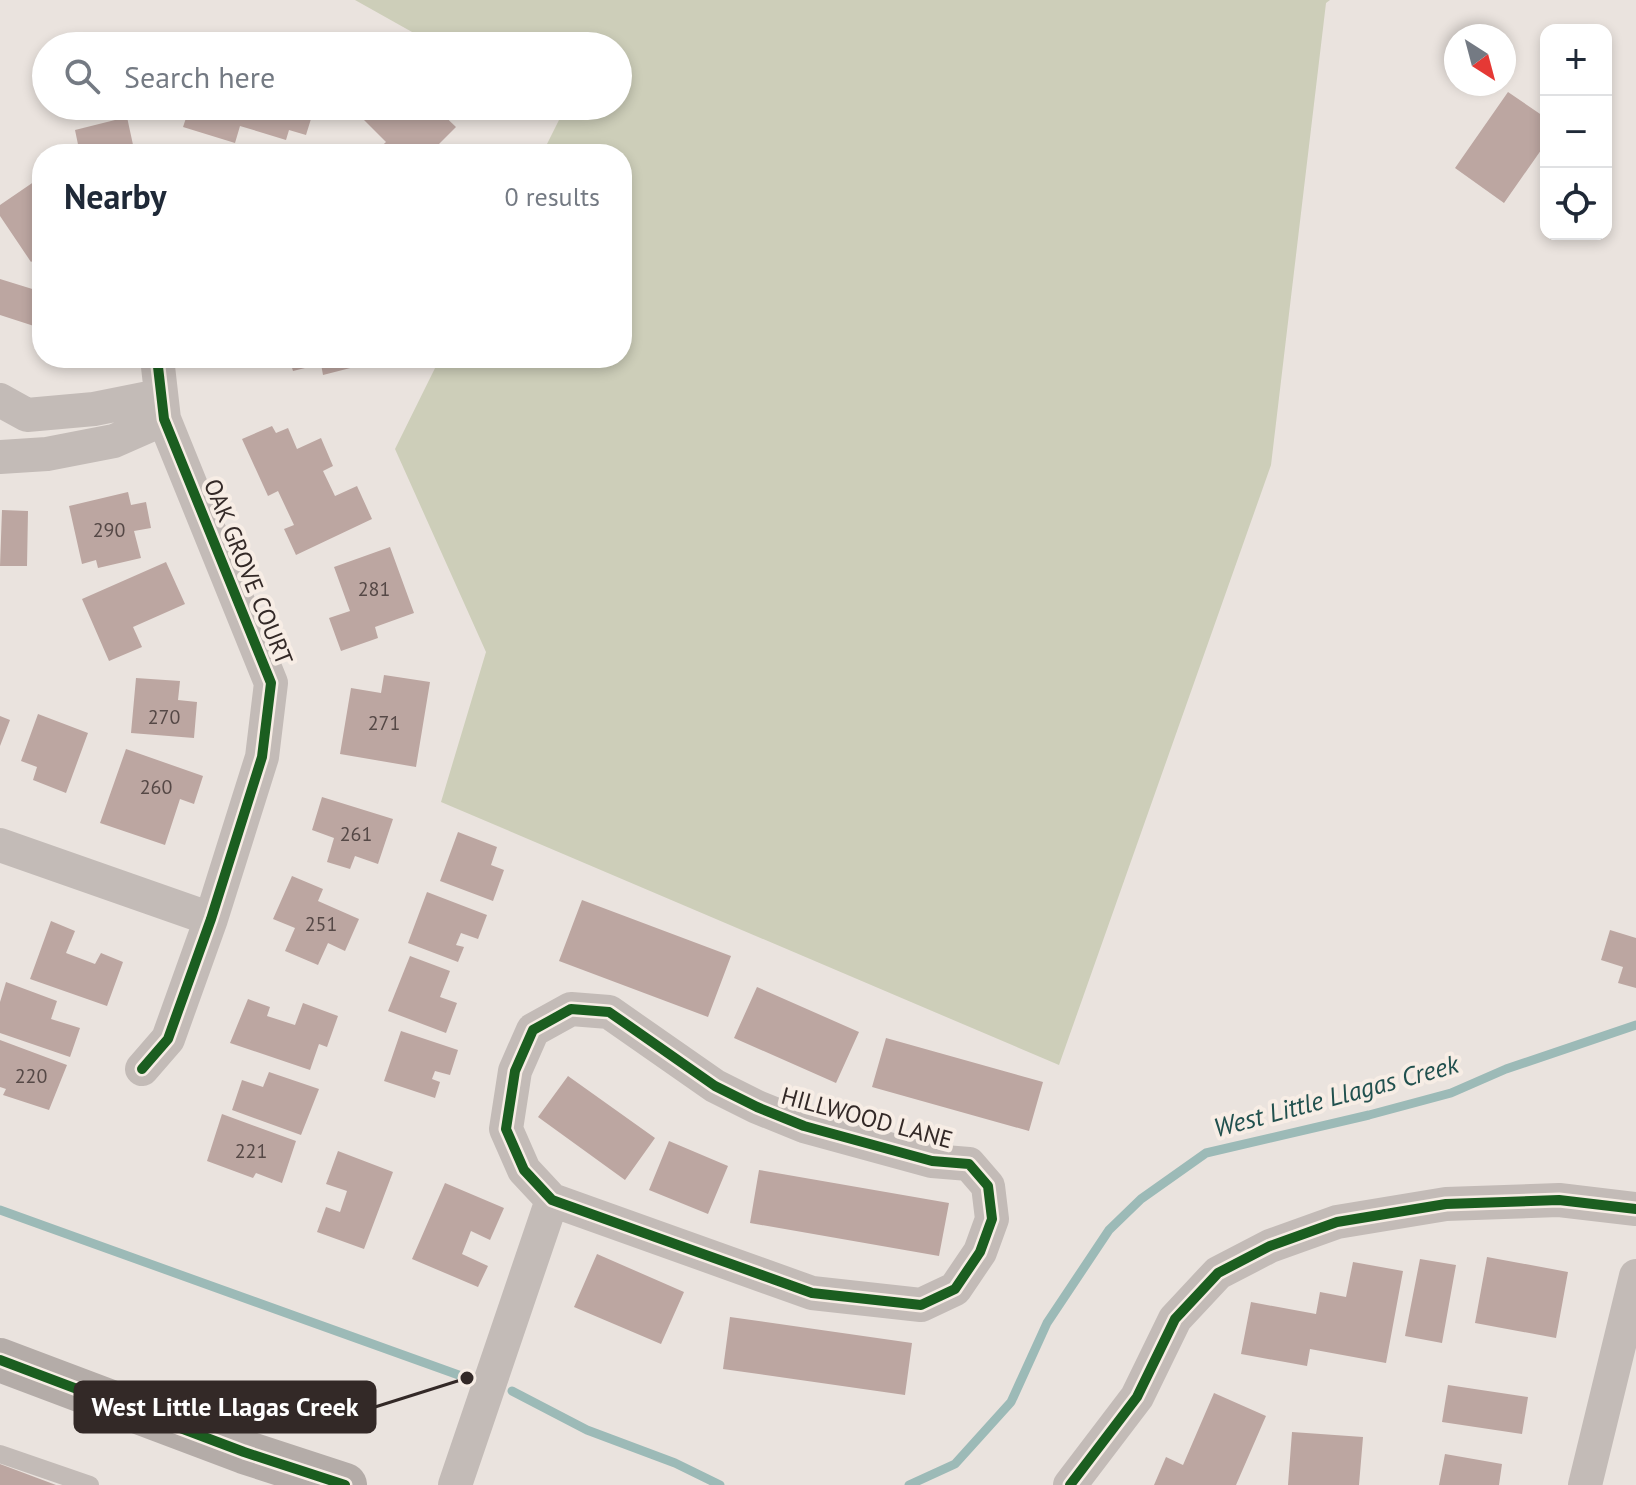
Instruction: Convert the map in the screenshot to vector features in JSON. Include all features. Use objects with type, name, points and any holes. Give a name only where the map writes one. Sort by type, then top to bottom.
[{"type":"main road","points":[[0,1360],[244,1452],[345,1485]]},
{"type":"street","name":"OAK GROVE COURT","points":[[142,1069],[168,1039],[211,919],[262,757],[271,683],[162,407],[158,368]]},
{"type":"street","points":[[0,400],[27,415],[162,407]]},
{"type":"street","points":[[0,457],[47,454],[114,441],[162,407]]},
{"type":"street","points":[[0,845],[211,919]]},
{"type":"street","name":"HILLWOOD LANE","points":[[571,1009],[609,1012],[715,1086],[804,1126],[932,1161],[969,1164],[988,1186],[992,1219],[980,1252],[955,1289],[921,1305],[812,1293],[552,1200],[524,1170],[506,1129],[515,1071],[533,1030],[571,1009]]},
{"type":"street","points":[[455,1485],[552,1200]]},
{"type":"street","points":[[1070,1485],[1137,1397],[1175,1319],[1218,1273],[1270,1246],[1337,1222],[1446,1204],[1559,1200],[1636,1209]]},
{"type":"street","points":[[1585,1485],[1636,1276]]},
{"type":"lane","points":[[0,1454],[90,1485]]},
{"type":"green space","points":[[355,0],[1330,0],[1326,3],[1271,465],[1059,1065],[441,802],[486,652],[395,449],[435,368],[632,368],[632,144],[547,144],[559,120],[632,120],[632,32],[412,32]]},
{"type":"building","points":[[1505,96],[1514,96],[1540,114],[1540,152],[1504,203],[1455,168]]},
{"type":"building","points":[[128,120],[133,144],[78,144],[75,130]]},
{"type":"building","points":[[185,120],[311,120],[306,135],[289,130],[286,140],[240,126],[235,143],[183,127]]},
{"type":"building","points":[[364,120],[449,120],[456,127],[439,144],[384,144],[386,142]]},
{"type":"building","points":[[32,183],[31,262],[0,216],[0,205]]},
{"type":"building","points":[[0,279],[32,289],[32,325],[0,315]]},
{"type":"building","points":[[322,368],[350,368],[323,375]]},
{"type":"building","points":[[272,426],[276,433],[288,428],[297,449],[321,438],[333,466],[323,471],[335,496],[357,486],[372,519],[296,555],[284,529],[294,525],[278,491],[268,496],[242,439]]},
{"type":"building","points":[[128,492],[131,505],[146,502],[151,528],[134,531],[141,558],[98,568],[96,560],[82,564],[69,506]]},
{"type":"building","points":[[2,510],[28,511],[27,566],[0,566]]},
{"type":"building","points":[[390,547],[414,613],[375,627],[378,638],[341,651],[329,618],[350,611],[334,567]]},
{"type":"building","points":[[166,562],[185,604],[133,627],[142,647],[109,661],[82,599]]},
{"type":"building","points":[[384,675],[430,682],[416,767],[340,754],[351,688],[381,693]]},
{"type":"building","points":[[136,678],[180,681],[178,700],[197,702],[194,738],[131,733]]},
{"type":"building","points":[[38,714],[88,733],[66,793],[33,780],[37,767],[21,761]]},
{"type":"building","points":[[0,716],[10,720],[0,746]]},
{"type":"building","points":[[126,749],[203,776],[194,804],[180,799],[165,845],[100,823]]},
{"type":"building","points":[[322,797],[393,819],[378,864],[355,856],[350,869],[327,862],[334,838],[312,830]]},
{"type":"building","points":[[458,832],[497,847],[491,865],[504,870],[493,901],[440,881]]},
{"type":"building","points":[[292,876],[323,889],[318,901],[359,919],[345,951],[328,943],[318,965],[285,951],[295,928],[273,919]]},
{"type":"building","points":[[427,892],[487,915],[478,939],[461,933],[456,945],[464,947],[458,962],[408,943]]},
{"type":"building","points":[[582,900],[731,956],[708,1017],[559,961]]},
{"type":"building","points":[[51,921],[75,931],[66,953],[95,964],[101,953],[123,962],[107,1006],[30,979]]},
{"type":"building","points":[[1610,930],[1636,938],[1636,988],[1618,983],[1623,967],[1601,960]]},
{"type":"building","points":[[410,956],[450,971],[440,997],[457,1003],[446,1033],[388,1011]]},
{"type":"building","points":[[6,982],[57,1001],[51,1019],[80,1028],[70,1057],[0,1033],[0,1002]]},
{"type":"building","points":[[757,987],[859,1032],[836,1083],[734,1038]]},
{"type":"building","points":[[248,999],[270,1007],[267,1016],[295,1025],[303,1003],[338,1016],[327,1047],[319,1044],[310,1070],[230,1043]]},
{"type":"building","points":[[401,1031],[458,1050],[450,1075],[435,1071],[432,1079],[440,1082],[435,1098],[384,1081]]},
{"type":"building","points":[[886,1038],[1043,1082],[1029,1131],[872,1087]]},
{"type":"building","points":[[0,1040],[67,1065],[49,1110],[3,1095],[6,1089],[0,1087]]},
{"type":"building","points":[[269,1072],[319,1089],[301,1135],[232,1110],[242,1080],[263,1087]]},
{"type":"building","points":[[568,1076],[655,1138],[625,1180],[538,1117]]},
{"type":"building","points":[[222,1114],[296,1141],[282,1183],[256,1173],[253,1178],[207,1161]]},
{"type":"building","points":[[669,1141],[728,1166],[708,1214],[649,1190]]},
{"type":"building","points":[[338,1151],[393,1172],[364,1249],[317,1232],[326,1207],[340,1212],[347,1191],[326,1184]]},
{"type":"building","points":[[759,1170],[949,1203],[939,1256],[750,1223]]},
{"type":"building","points":[[445,1183],[504,1208],[490,1240],[471,1231],[462,1254],[488,1266],[478,1287],[412,1259]]},
{"type":"building","points":[[597,1254],[684,1292],[661,1344],[574,1307]]},
{"type":"building","points":[[1487,1257],[1568,1272],[1556,1338],[1475,1323]]},
{"type":"building","points":[[1420,1259],[1456,1265],[1442,1343],[1405,1336]]},
{"type":"building","points":[[1353,1262],[1403,1271],[1386,1363],[1310,1349],[1307,1366],[1241,1354],[1251,1302],[1316,1314],[1320,1292],[1346,1297]]},
{"type":"building","points":[[730,1317],[912,1343],[905,1395],[723,1369]]},
{"type":"building","points":[[1448,1385],[1528,1397],[1522,1434],[1442,1422]]},
{"type":"building","points":[[1214,1393],[1266,1416],[1236,1485],[1154,1485],[1166,1457],[1183,1465]]},
{"type":"building","points":[[1292,1432],[1363,1437],[1359,1485],[1288,1485]]},
{"type":"building","points":[[1445,1454],[1502,1464],[1499,1485],[1439,1485]]},
{"type":"building","points":[[0,1464],[56,1485],[0,1485]]},
{"type":"waterway","name":"West Little Llagas Creek","points":[[909,1485],[955,1464],[1011,1402],[1047,1323],[1109,1230],[1141,1199],[1206,1153],[1451,1093],[1506,1069],[1636,1025]]},
{"type":"waterway","name":"West Little Llagas Creek","points":[[0,1210],[467,1378]]},
{"type":"waterway","name":"West Little Llagas Creek","points":[[512,1391],[587,1430],[675,1463],[720,1485]]},
{"type":"cycle path","points":[[142,1069],[168,1039],[211,919],[262,757],[271,683],[164,419],[158,368]]},
{"type":"cycle path","points":[[571,1009],[609,1012],[715,1086],[804,1126],[932,1161],[969,1164],[988,1186],[992,1219],[980,1252],[955,1289],[921,1305],[812,1293],[552,1200],[524,1170],[506,1129],[515,1071],[533,1030],[571,1009]]},
{"type":"cycle path","points":[[1070,1485],[1137,1397],[1175,1319],[1218,1273],[1270,1246],[1337,1222],[1446,1204],[1559,1200],[1636,1209]]},
{"type":"cycle path","points":[[0,1360],[244,1452],[345,1485]]},
{"type":"place","name":"West Little Llagas Creek","points":[[467,1378]]}]
